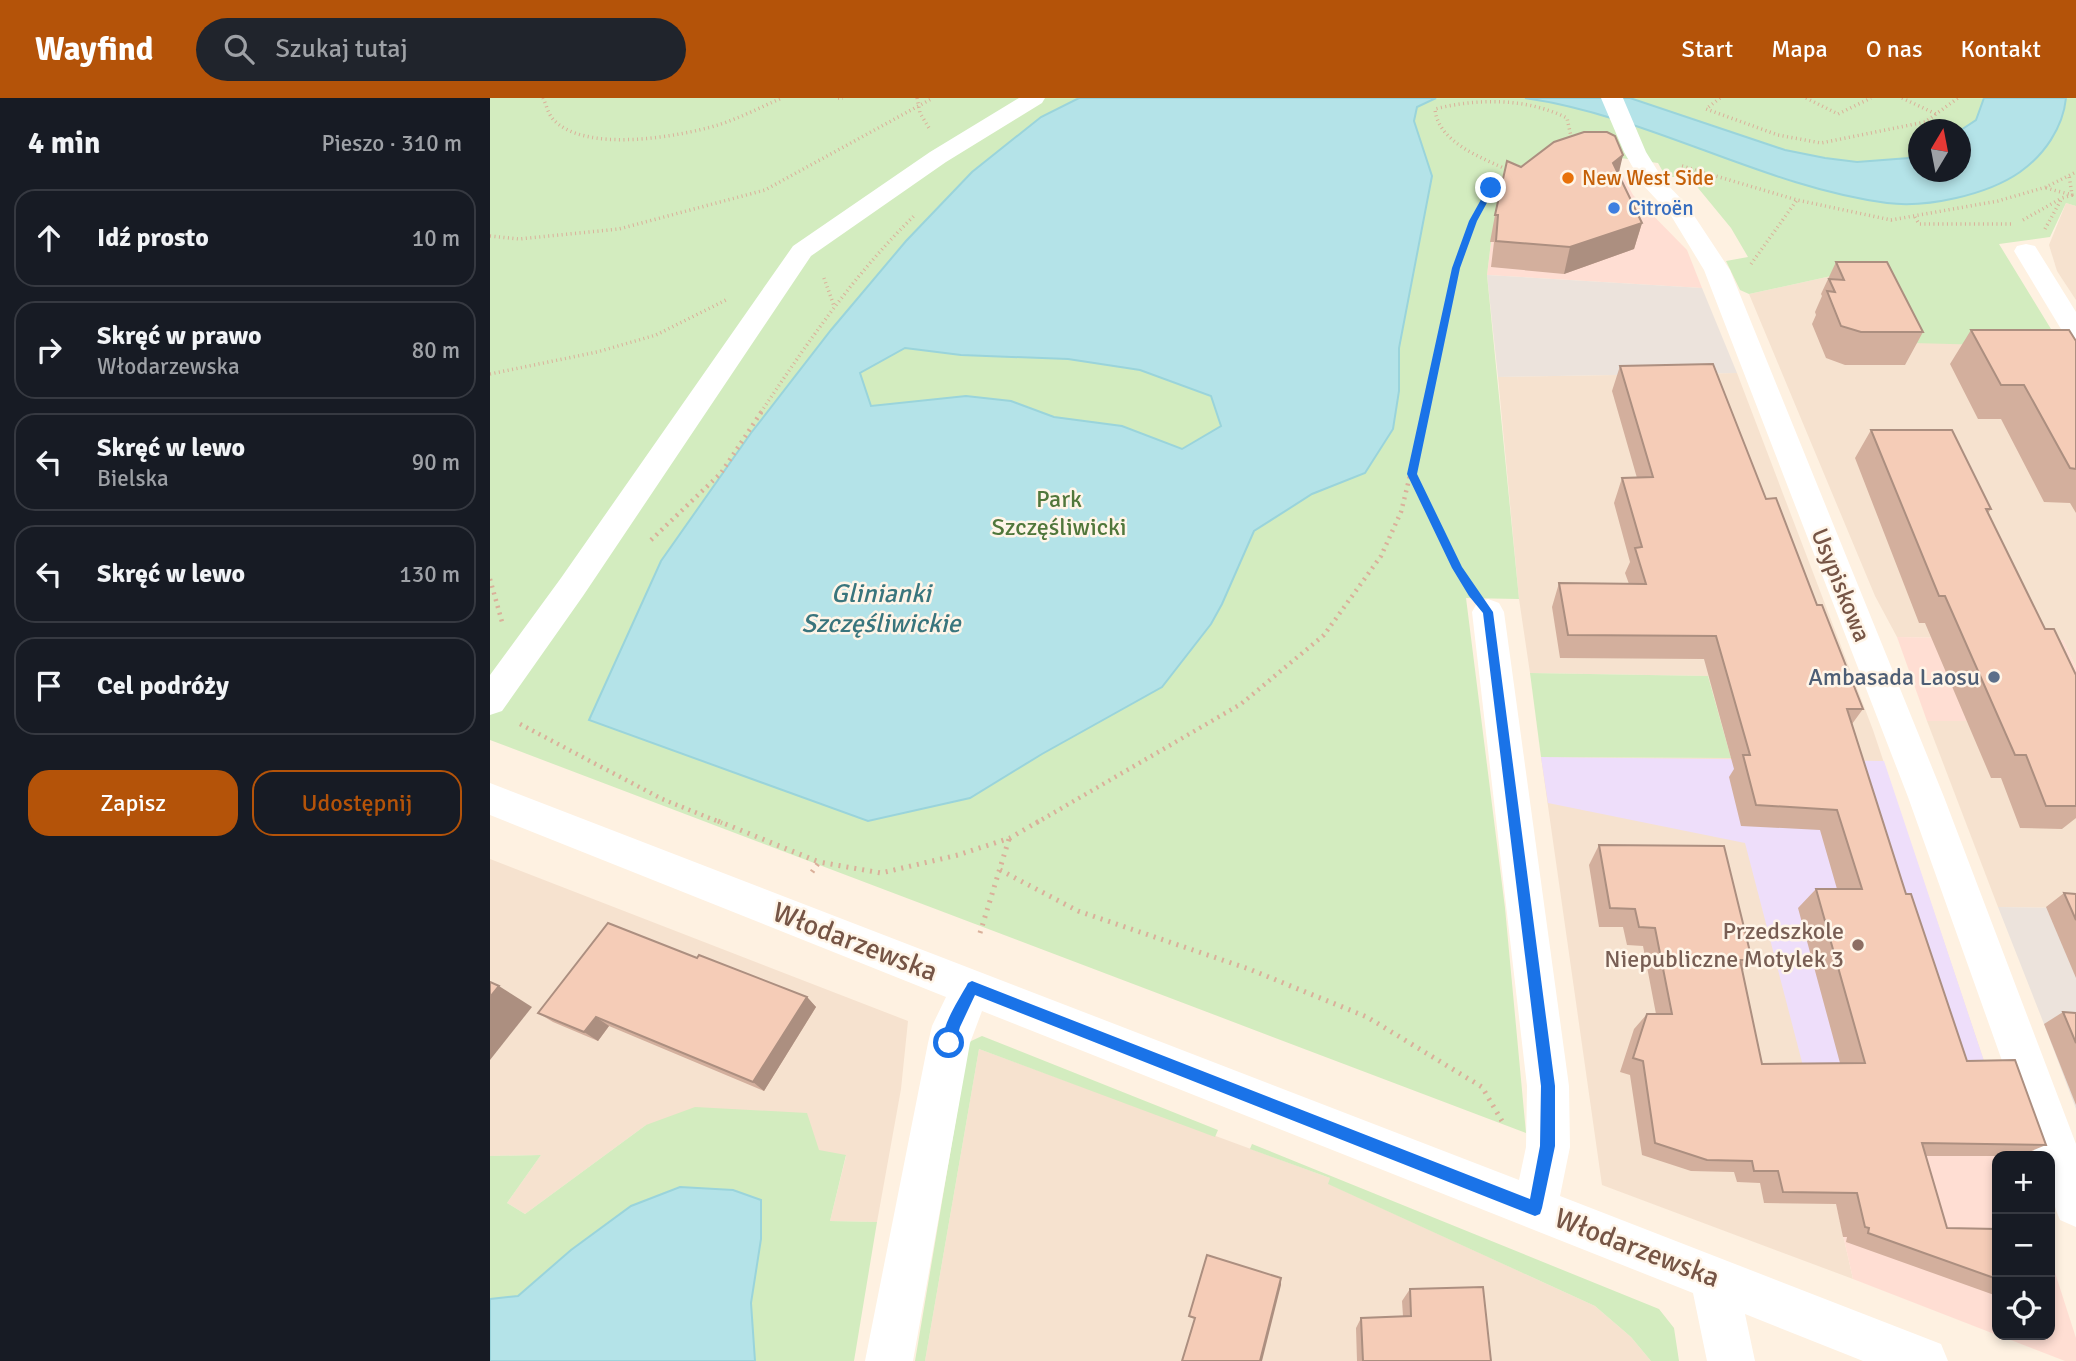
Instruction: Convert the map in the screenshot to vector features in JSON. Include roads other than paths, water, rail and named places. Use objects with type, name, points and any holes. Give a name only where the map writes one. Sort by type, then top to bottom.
[{"type":"street","points":[[499,709],[580,576],[802,251],[938,157],[1034,98]]},
{"type":"street","name":"Usypiskowa","points":[[1612,98],[1632,148],[1655,185],[1679,210],[1703,246],[1728,296],[1926,797],[2076,1204]]},
{"type":"street","points":[[2026,251],[2076,333]]},
{"type":"street","points":[[1488,612],[1548,1086],[1548,1146],[1535,1208]]},
{"type":"street","name":"Włodarzewska","points":[[490,799],[1924,1361]]},
{"type":"street","points":[[889,1361],[949,1043],[953,1026],[972,988]]},
{"type":"street","points":[[1713,1278],[1731,1361]]},
{"type":"water","name":"Glinianki Szczęśliwickie","points":[[1079,98],[1436,98],[1417,107],[1414,121],[1432,176],[1399,348],[1399,391],[1393,429],[1365,473],[1312,494],[1254,531],[1211,624],[1162,687],[970,798],[868,821],[589,720],[661,561],[751,433],[831,330],[906,241],[972,172],[1041,117]],"holes":[[[905,348],[961,355],[1068,359],[1140,370],[1211,396],[1221,426],[1182,449],[1122,426],[1054,417],[1011,401],[966,396],[871,406],[860,373]]]},
{"type":"water","points":[[1525,98],[1630,98],[1785,150],[1857,162],[1908,158],[1908,182],[1971,182],[1971,123],[1976,120],[1984,98],[2066,98],[2061,120],[2051,140],[2020,172],[1974,193],[1920,204],[1887,203],[1841,195],[1571,107]]},
{"type":"water","points":[[680,1187],[733,1190],[761,1200],[761,1239],[751,1303],[755,1361],[490,1361],[490,1299],[518,1296],[571,1250],[631,1206]]},
{"type":"place","name":"New West Side","points":[[1568,178]]},
{"type":"place","name":"Citroën","points":[[1614,208]]},
{"type":"place","name":"Ambasada Laosu","points":[[1994,677]]},
{"type":"place","name":"Przedszkole Niepubliczne Motylek 3","points":[[1858,945]]},
{"type":"park label","name":"Park Szczęśliwicki","points":[[1059,513]]}]
